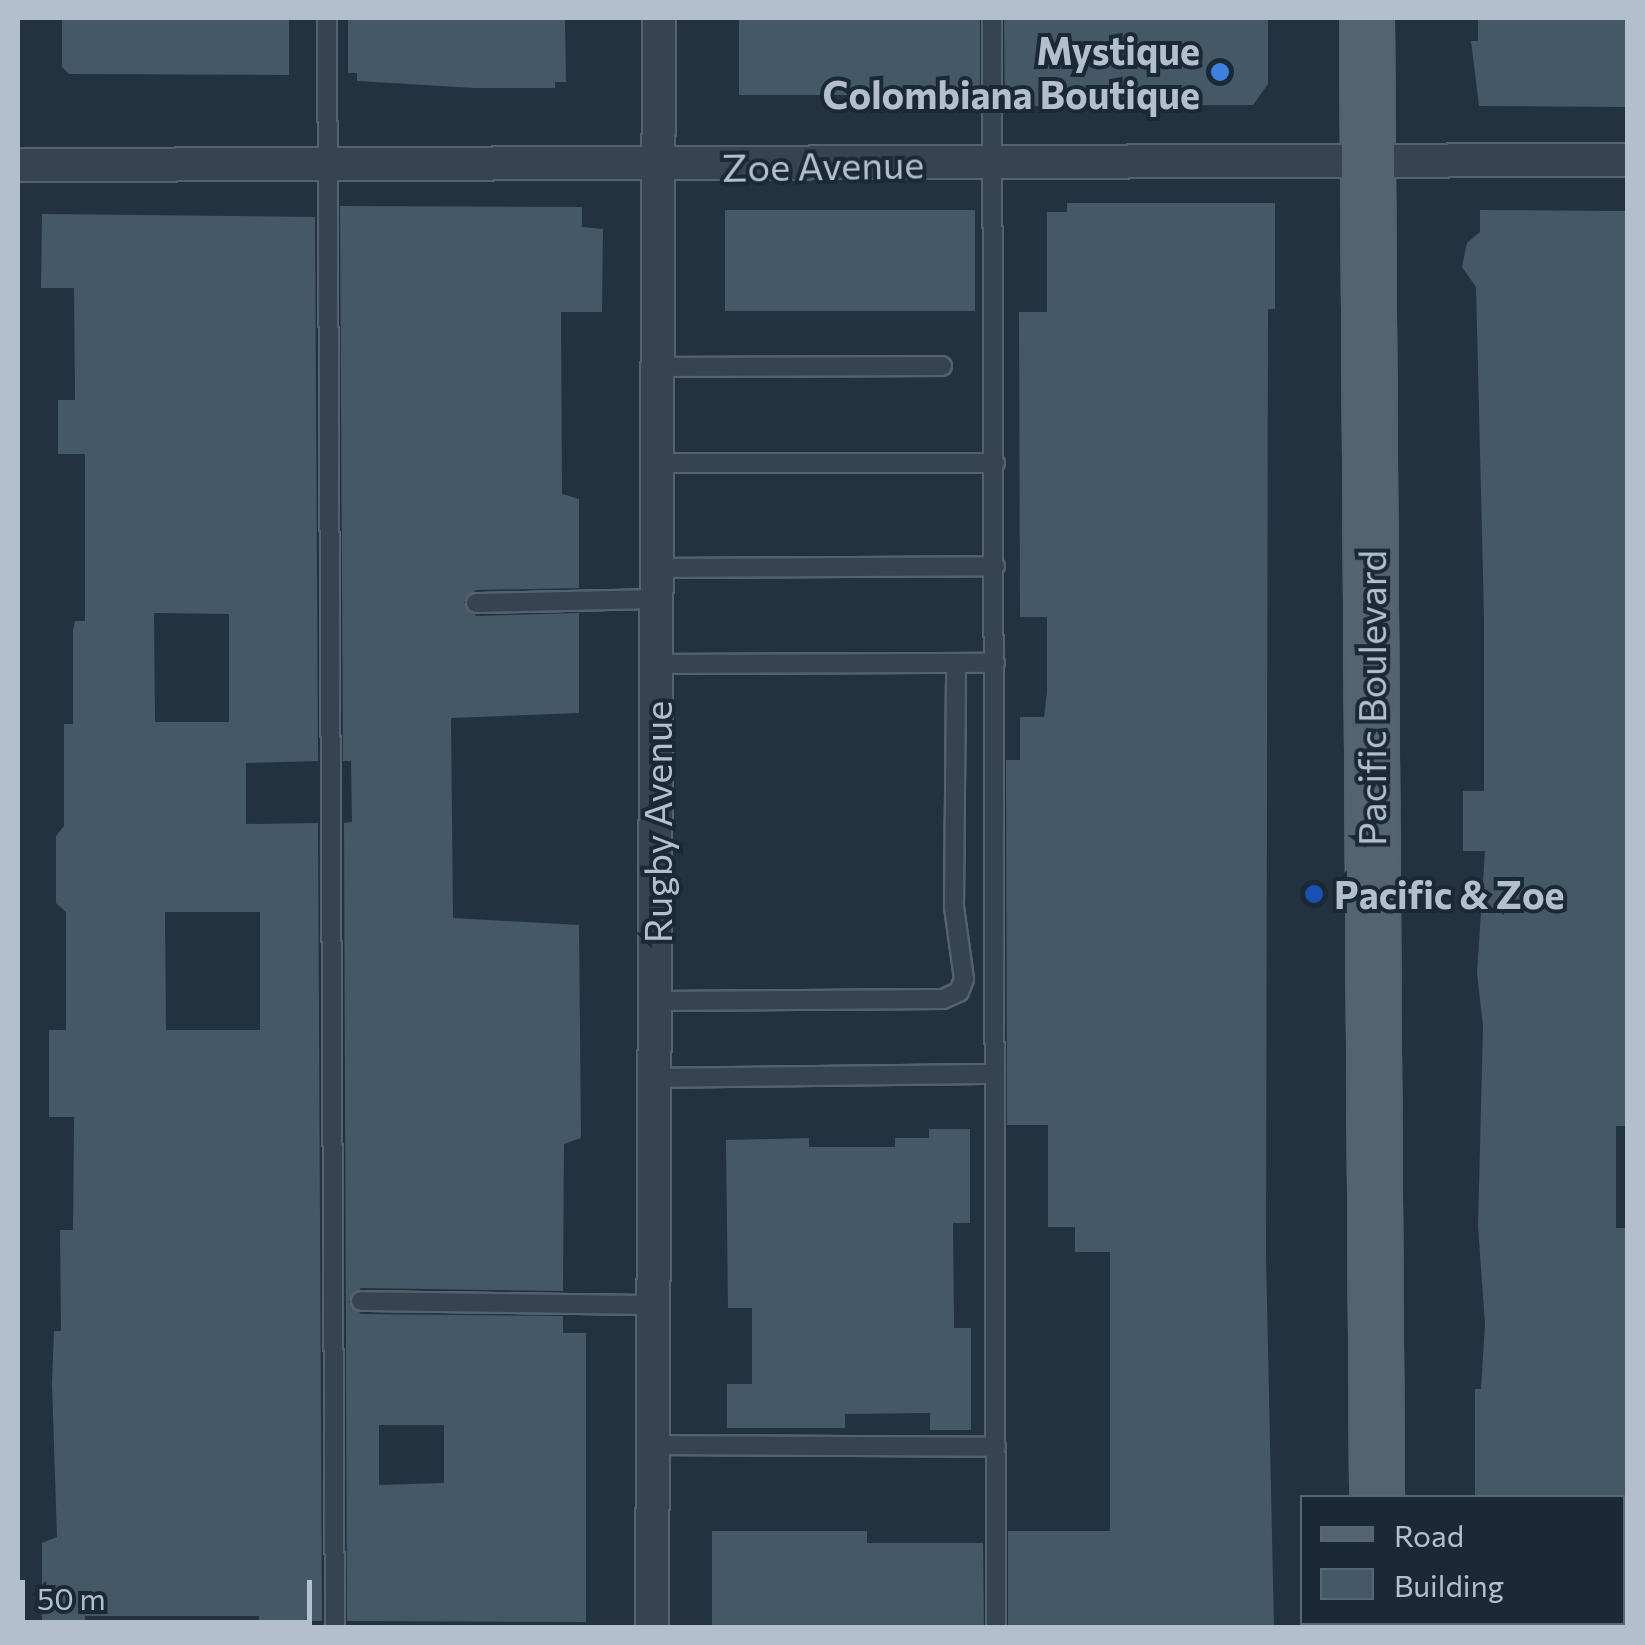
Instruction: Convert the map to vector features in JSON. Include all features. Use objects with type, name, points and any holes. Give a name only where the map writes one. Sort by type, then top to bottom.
[{"type":"main road","name":"Pacific Boulevard","points":[[1367,18],[1377,1495]]},
{"type":"street","name":"Rugby Avenue","points":[[652,1628],[659,18]]},
{"type":"street","name":"Zoe Avenue","points":[[18,164],[660,166],[1628,160]]},
{"type":"lane","points":[[327,18],[335,1628]]},
{"type":"lane","points":[[992,18],[996,1628]]},
{"type":"lane","points":[[660,367],[942,366]]},
{"type":"lane","points":[[659,464],[995,463]]},
{"type":"lane","points":[[476,603],[658,583],[995,566]]},
{"type":"lane","points":[[656,1000],[943,999],[959,992],[964,978],[954,908],[956,663]]},
{"type":"lane","points":[[658,664],[995,663]]},
{"type":"lane","points":[[655,1078],[996,1074]]},
{"type":"lane","points":[[361,1301],[654,1305]]},
{"type":"lane","points":[[653,1445],[996,1447]]},
{"type":"building","points":[[62,18],[289,18],[289,75],[69,74],[62,67]]},
{"type":"building","points":[[348,18],[565,18],[566,82],[555,82],[555,88],[475,88],[357,81],[357,73],[348,73]]},
{"type":"building","points":[[739,18],[980,18],[980,95],[739,95]]},
{"type":"building","points":[[1004,18],[1268,18],[1268,84],[1253,105],[1005,106]]},
{"type":"building","points":[[1478,18],[1628,18],[1628,107],[1479,106],[1471,41],[1478,41]]},
{"type":"building","points":[[1067,203],[1275,203],[1275,309],[1268,309],[1266,1256],[1274,1628],[1008,1628],[1008,1531],[1110,1531],[1110,1252],[1075,1252],[1075,1227],[1048,1227],[1048,1125],[1007,1125],[1006,760],[1020,760],[1020,717],[1044,717],[1047,692],[1047,617],[1020,617],[1019,312],[1047,312],[1047,212],[1067,212]]},
{"type":"building","points":[[340,206],[582,207],[582,227],[603,229],[602,312],[561,312],[562,494],[579,499],[579,588],[476,590],[464,602],[476,616],[579,613],[579,713],[451,718],[453,918],[579,925],[581,1138],[564,1144],[563,1291],[361,1288],[349,1302],[361,1314],[563,1316],[563,1333],[586,1333],[586,1622],[347,1621],[344,823],[352,822],[351,761],[343,761]],"holes":[[[379,1425],[444,1425],[444,1483],[379,1485]]]},
{"type":"building","points":[[725,210],[975,210],[975,311],[725,311]]},
{"type":"building","points":[[1480,210],[1628,211],[1628,1126],[1616,1126],[1616,1228],[1628,1228],[1628,1498],[1475,1495],[1475,1389],[1481,1389],[1485,1324],[1478,1226],[1483,1026],[1477,973],[1485,851],[1463,851],[1463,791],[1484,791],[1484,616],[1476,287],[1462,267],[1467,243],[1480,232]]},
{"type":"building","points":[[42,214],[315,217],[318,761],[246,763],[246,824],[318,823],[322,1621],[306,1621],[306,1628],[259,1628],[259,1616],[85,1616],[85,1628],[45,1628],[42,1622],[42,1543],[57,1537],[52,1384],[54,1331],[61,1331],[60,1230],[73,1230],[74,1117],[49,1117],[49,1030],[66,1030],[66,912],[56,903],[56,836],[64,826],[64,724],[73,724],[73,630],[75,621],[85,621],[85,454],[58,454],[58,400],[75,400],[74,288],[41,288]],"holes":[[[154,613],[229,614],[229,722],[155,722]],[[165,912],[260,912],[260,1030],[166,1030]]]},
{"type":"building","points":[[929,1129],[970,1129],[970,1223],[953,1223],[954,1328],[971,1328],[971,1430],[930,1430],[930,1413],[845,1414],[845,1428],[727,1428],[727,1384],[752,1384],[752,1308],[728,1308],[726,1140],[809,1138],[809,1147],[895,1147],[895,1138],[929,1138]]},
{"type":"building","points":[[712,1531],[867,1531],[867,1543],[983,1543],[984,1628],[712,1628]]},
{"type":"place","name":"Mystique Colombiana Boutique","points":[[1220,72]]},
{"type":"place","name":"Pacific & Zoe","points":[[1314,894]]}]
